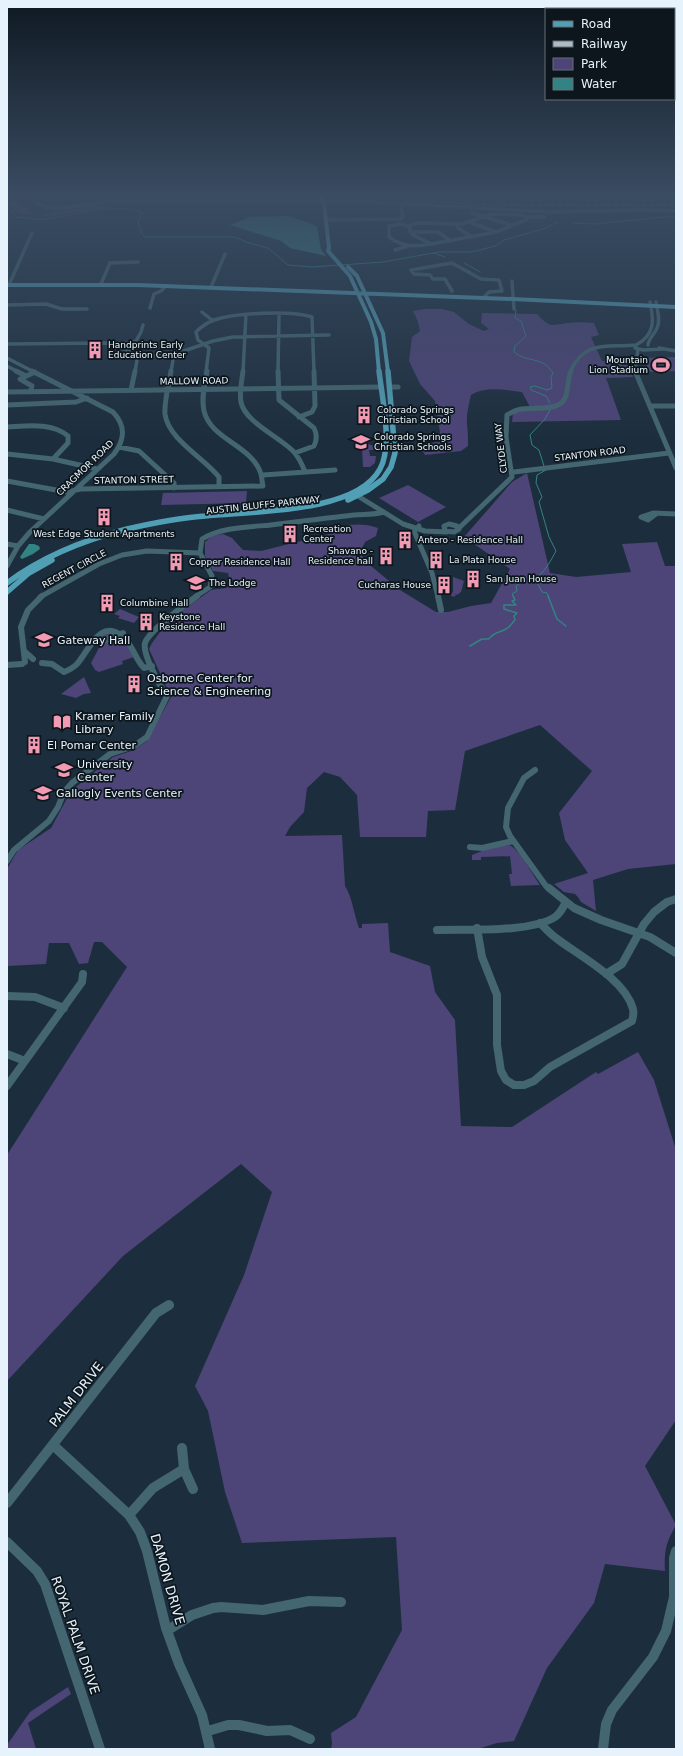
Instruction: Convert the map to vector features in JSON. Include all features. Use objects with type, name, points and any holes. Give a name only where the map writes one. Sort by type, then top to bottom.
[{"type":"main road","name":"AUSTIN BLUFFS PARKWAY","points":[[7,583],[26,568],[56,552],[125,530],[192,517],[307,507],[356,494],[376,477],[382,469],[386,459],[387,443],[376,339],[371,322],[351,279]]},
{"type":"main road","name":"AUSTIN BLUFFS PARKWAY","points":[[7,592],[29,573],[53,560],[79,549],[128,534],[194,521],[315,510],[339,504],[383,478],[393,463],[395,453],[390,387],[383,333],[358,279]]},
{"type":"main road","points":[[8,286],[101,284],[357,292],[513,298],[520,300],[651,304],[676,303]]},
{"type":"main road","points":[[657,304],[676,307]]},
{"type":"main road","points":[[388,371],[385,383],[381,386],[386,389],[392,409]]},
{"type":"street","points":[[101,284],[103,279]]},
{"type":"street","points":[[211,287],[214,279]]},
{"type":"street","points":[[433,279],[445,279],[452,290]]},
{"type":"street","points":[[481,279],[499,280],[502,291],[489,292],[484,297]]},
{"type":"street","points":[[512,281],[514,309]]},
{"type":"street","points":[[150,308],[154,294],[162,291],[166,286]]},
{"type":"street","points":[[7,305],[46,304],[62,309],[87,309]]},
{"type":"street","points":[[651,304],[654,317],[652,328],[638,347],[634,370],[676,468]]},
{"type":"street","points":[[648,348],[648,342],[660,324],[657,304]]},
{"type":"street","points":[[202,312],[213,321]]},
{"type":"street","points":[[246,314],[241,402],[245,412],[295,453],[303,465],[305,472]]},
{"type":"street","points":[[299,417],[314,410],[315,388],[313,319],[310,316],[303,314],[246,314],[231,316],[202,325],[196,332],[198,340],[209,348],[203,410],[213,427],[255,462],[262,475],[335,470]]},
{"type":"street","points":[[279,314],[279,400],[314,428],[316,442],[312,448],[295,453]]},
{"type":"street","points":[[7,344],[134,342],[141,336],[143,325]]},
{"type":"street","points":[[106,343],[138,354],[156,356],[174,354],[224,338],[245,336],[329,335]]},
{"type":"street","points":[[638,347],[676,351]]},
{"type":"street","name":"CLYDE WAY","points":[[445,530],[447,524],[457,526],[466,521],[510,480],[514,472],[508,454],[505,425],[507,415],[520,409],[550,407],[560,404],[566,398],[567,381],[570,372],[582,353],[594,348],[638,347]]},
{"type":"street","points":[[637,355],[648,348]]},
{"type":"street","points":[[131,390],[138,354]]},
{"type":"street","points":[[174,354],[165,416],[167,424],[178,438],[214,471],[220,480],[219,487]]},
{"type":"street","name":"CRAGMOR ROAD","points":[[7,566],[18,546],[119,447],[124,433],[122,422],[113,412],[35,372],[9,361]]},
{"type":"street","points":[[7,366],[26,376]]},
{"type":"street","points":[[30,392],[32,386],[20,379],[35,372]]},
{"type":"street","name":"MALLOW ROAD","points":[[7,392],[381,386]]},
{"type":"street","points":[[390,387],[398,387]]},
{"type":"street","points":[[7,405],[76,402],[87,398]]},
{"type":"street","points":[[650,406],[676,406]]},
{"type":"street","points":[[7,427],[44,426],[53,427],[63,432],[68,439],[67,443],[53,459]]},
{"type":"street","points":[[119,447],[136,450],[174,483],[174,488]]},
{"type":"street","name":"STANTON ROAD","points":[[514,472],[669,453]]},
{"type":"street","points":[[7,454],[53,459],[97,469]]},
{"type":"street","points":[[144,466],[152,463]]},
{"type":"street","name":"STANTON STREET","points":[[7,481],[67,492],[75,490],[264,486],[262,475]]},
{"type":"street","points":[[356,494],[383,515]]},
{"type":"street","points":[[7,510],[44,519]]},
{"type":"street","points":[[656,514],[676,514]]},
{"type":"street","points":[[7,862],[14,850],[49,821],[58,807],[64,792],[72,783],[110,754],[134,746],[147,737],[167,696],[157,683],[152,666],[144,651],[146,640],[172,614],[207,590],[211,583],[211,573],[200,553],[202,539],[216,532],[258,526],[357,515],[383,515]]},
{"type":"street","name":"CLYDE WAY","points":[[383,515],[397,525],[432,531],[445,530],[456,532],[457,526]]},
{"type":"street","points":[[417,528],[432,573],[441,610]]},
{"type":"street","points":[[7,544],[18,546]]},
{"type":"street","name":"REGENT CIRCLE","points":[[23,665],[24,651],[21,641],[22,622],[31,606],[44,594],[109,559],[124,554],[141,552],[177,554],[200,553]]},
{"type":"street","points":[[42,665],[56,667],[64,672],[74,668],[99,632],[109,631],[122,634],[144,668],[152,666]]},
{"type":"street","points":[[99,643],[122,634]]},
{"type":"street","points":[[24,651],[33,659]]},
{"type":"street","points":[[7,665],[23,665]]},
{"type":"street","points":[[7,670],[23,665]]},
{"type":"street","points":[[535,770],[524,778],[507,812],[507,830],[513,841],[546,886],[566,902],[591,916],[639,932],[659,941],[676,953]]},
{"type":"street","points":[[470,847],[482,848],[513,841]]},
{"type":"street","points":[[606,974],[621,965],[645,921],[653,911],[663,904],[676,899]]},
{"type":"street","points":[[437,930],[521,926],[540,922],[556,916],[566,902]]},
{"type":"street","points":[[476,928],[483,962],[490,974],[497,995],[497,1044],[500,1074],[509,1084],[522,1086],[540,1077],[550,1066],[632,1021],[635,1016],[634,1007],[606,974],[554,938],[540,922]]},
{"type":"street","points":[[7,1086],[82,982],[83,974]]},
{"type":"street","points":[[7,996],[35,997],[64,1008]]},
{"type":"street","points":[[7,1054],[25,1061]]},
{"type":"street","name":"PALM DRIVE","points":[[7,1503],[156,1313],[169,1305]]},
{"type":"street","name":"DAMON DRIVE","points":[[53,1445],[129,1515],[136,1525],[145,1544],[156,1593],[178,1663],[198,1703],[208,1731],[210,1749]]},
{"type":"street","points":[[182,1448],[184,1469],[193,1489]]},
{"type":"street","points":[[129,1515],[162,1480],[184,1469]]},
{"type":"street","name":"ROYAL PALM DRIVE","points":[[7,1542],[37,1571],[45,1584],[100,1749]]},
{"type":"street","points":[[603,1749],[606,1724],[612,1710],[653,1657],[666,1631],[674,1597],[674,1558],[676,1551]]},
{"type":"street","points":[[168,1630],[192,1616],[213,1608],[221,1607],[263,1610],[316,1600],[341,1602]]},
{"type":"street","points":[[208,1731],[228,1724],[268,1730],[290,1730],[310,1739]]},
{"type":"green space","points":[[424,309],[442,309],[454,312],[469,324],[484,331],[489,329],[481,323],[482,313],[537,314],[545,322],[551,325],[575,322],[594,323],[599,335],[591,337],[602,361],[627,361],[633,377],[606,378],[621,420],[512,422],[513,413],[529,408],[529,405],[522,392],[496,389],[483,390],[471,395],[467,417],[468,446],[461,451],[425,455],[421,448],[435,442],[440,432],[436,406],[435,401],[420,384],[409,361],[412,337],[420,331],[413,311]]},
{"type":"green space","name":"Mountain Lion Stadium","points":[[676,357],[676,371],[650,372],[643,358]]},
{"type":"green space","points":[[368,444],[378,447],[377,450],[369,450],[370,456],[376,456],[375,463],[370,467],[363,467],[362,449]]},
{"type":"green space","points":[[527,473],[550,573],[576,577],[631,572],[622,544],[657,542],[665,566],[676,566],[676,864],[628,869],[593,880],[596,911],[581,902],[575,894],[564,892],[554,884],[588,873],[565,840],[559,813],[592,771],[540,725],[465,751],[455,810],[428,811],[426,837],[360,837],[357,795],[340,777],[324,772],[307,788],[304,812],[290,827],[285,836],[342,835],[345,886],[359,928],[362,928],[362,924],[388,923],[390,952],[430,966],[435,992],[455,1020],[461,1126],[512,1127],[596,1072],[598,1074],[638,1052],[654,1080],[676,1150],[676,1420],[645,1466],[676,1525],[666,1547],[665,1571],[605,1564],[594,1603],[547,1668],[514,1741],[497,1743],[478,1749],[331,1749],[331,1733],[356,1717],[402,1630],[396,1537],[242,1543],[225,1492],[208,1411],[195,1386],[244,1275],[272,1192],[241,1164],[123,1256],[7,1381],[7,1155],[127,967],[102,942],[94,942],[88,963],[79,964],[69,943],[49,943],[46,964],[7,966],[7,869],[18,850],[51,828],[71,791],[113,757],[134,750],[147,741],[171,697],[149,649],[152,643],[169,620],[211,590],[226,588],[236,581],[229,578],[228,573],[213,571],[205,556],[205,542],[212,536],[223,534],[232,538],[243,550],[261,551],[341,531],[347,525],[355,524],[378,528],[376,536],[365,542],[360,552],[365,561],[400,590],[436,612],[448,612],[491,603],[510,569],[464,537],[512,482]]},
{"type":"green space","points":[[408,485],[446,507],[418,522],[379,498]]},
{"type":"green space","points":[[247,491],[246,503],[161,505],[163,493]]},
{"type":"green space","points":[[453,577],[464,581],[461,592],[457,595],[454,593],[456,595],[454,597],[450,595],[453,592]]},
{"type":"green space","points":[[120,609],[139,617],[134,623],[118,618],[120,616],[114,614]]},
{"type":"green space","points":[[101,634],[108,634],[118,637],[125,643],[134,657],[122,661],[123,664],[99,672],[95,670],[91,663],[100,646]]},
{"type":"green space","points":[[84,677],[91,693],[84,694],[76,698],[61,694]]},
{"type":"green space","points":[[509,845],[513,847],[522,857],[540,885],[511,886],[509,874],[512,874],[510,856],[481,857],[481,860],[472,860],[472,855],[487,849]]},
{"type":"green space","points":[[68,1687],[71,1694],[28,1723],[36,1749],[7,1749],[7,1745],[30,1712]]},
{"type":"water","points":[[29,544],[39,546],[40,549],[22,559],[20,557]]},
{"type":"waterway","points":[[516,310],[515,318],[521,321],[526,336],[515,346],[514,352],[519,356],[544,364],[553,373],[551,377],[552,388],[547,390],[535,386],[530,387],[531,390],[546,396],[550,403]]},
{"type":"waterway","points":[[544,466],[539,450],[532,445],[530,435],[545,419],[550,410]]},
{"type":"waterway","points":[[514,597],[512,594],[517,591],[516,586],[520,583],[538,577],[556,551],[549,537],[539,502],[542,497],[536,483],[537,475],[546,470]]},
{"type":"waterway","points":[[535,579],[542,592],[547,593],[549,597]]},
{"type":"waterway","points":[[470,646],[482,639],[489,639],[492,635],[506,629],[511,625],[515,620],[514,616],[517,613],[504,609],[504,605],[516,605],[512,601],[515,600],[513,596]]},
{"type":"waterway","points":[[548,596],[557,619],[566,626]]},
{"type":"place","name":"Handprints Early Education Center","points":[[95,350]]},
{"type":"place","name":"Mountain Lion Stadium","points":[[661,365]]},
{"type":"place","name":"Colorado Springs Christian School","points":[[364,415]]},
{"type":"place","name":"Colorado Springs Christian Schools","points":[[361,442]]},
{"type":"place","name":"West Edge Student Apartments","points":[[104,517]]},
{"type":"place","name":"Recreation Center","points":[[290,534]]},
{"type":"place","name":"Antero - Residence Hall","points":[[405,540]]},
{"type":"place","name":"Shavano - Residence hall","points":[[386,556]]},
{"type":"place","name":"La Plata House","points":[[436,560]]},
{"type":"place","name":"Copper Residence Hall","points":[[176,562]]},
{"type":"place","name":"San Juan House","points":[[473,579]]},
{"type":"place","name":"The Lodge","points":[[196,583]]},
{"type":"place","name":"Cucharas House","points":[[444,585]]},
{"type":"place","name":"Columbine Hall","points":[[107,603]]},
{"type":"place","name":"Keystone Residence Hall","points":[[146,622]]},
{"type":"place","name":"Gateway Hall","points":[[44,640]]},
{"type":"place","name":"Osborne Center for Science & Engineering","points":[[134,684]]},
{"type":"place","name":"Kramer Family Library","points":[[62,722]]},
{"type":"place","name":"El Pomar Center","points":[[34,745]]},
{"type":"place","name":"University Center","points":[[64,770]]},
{"type":"place","name":"Gallogly Events Center","points":[[43,793]]}]
